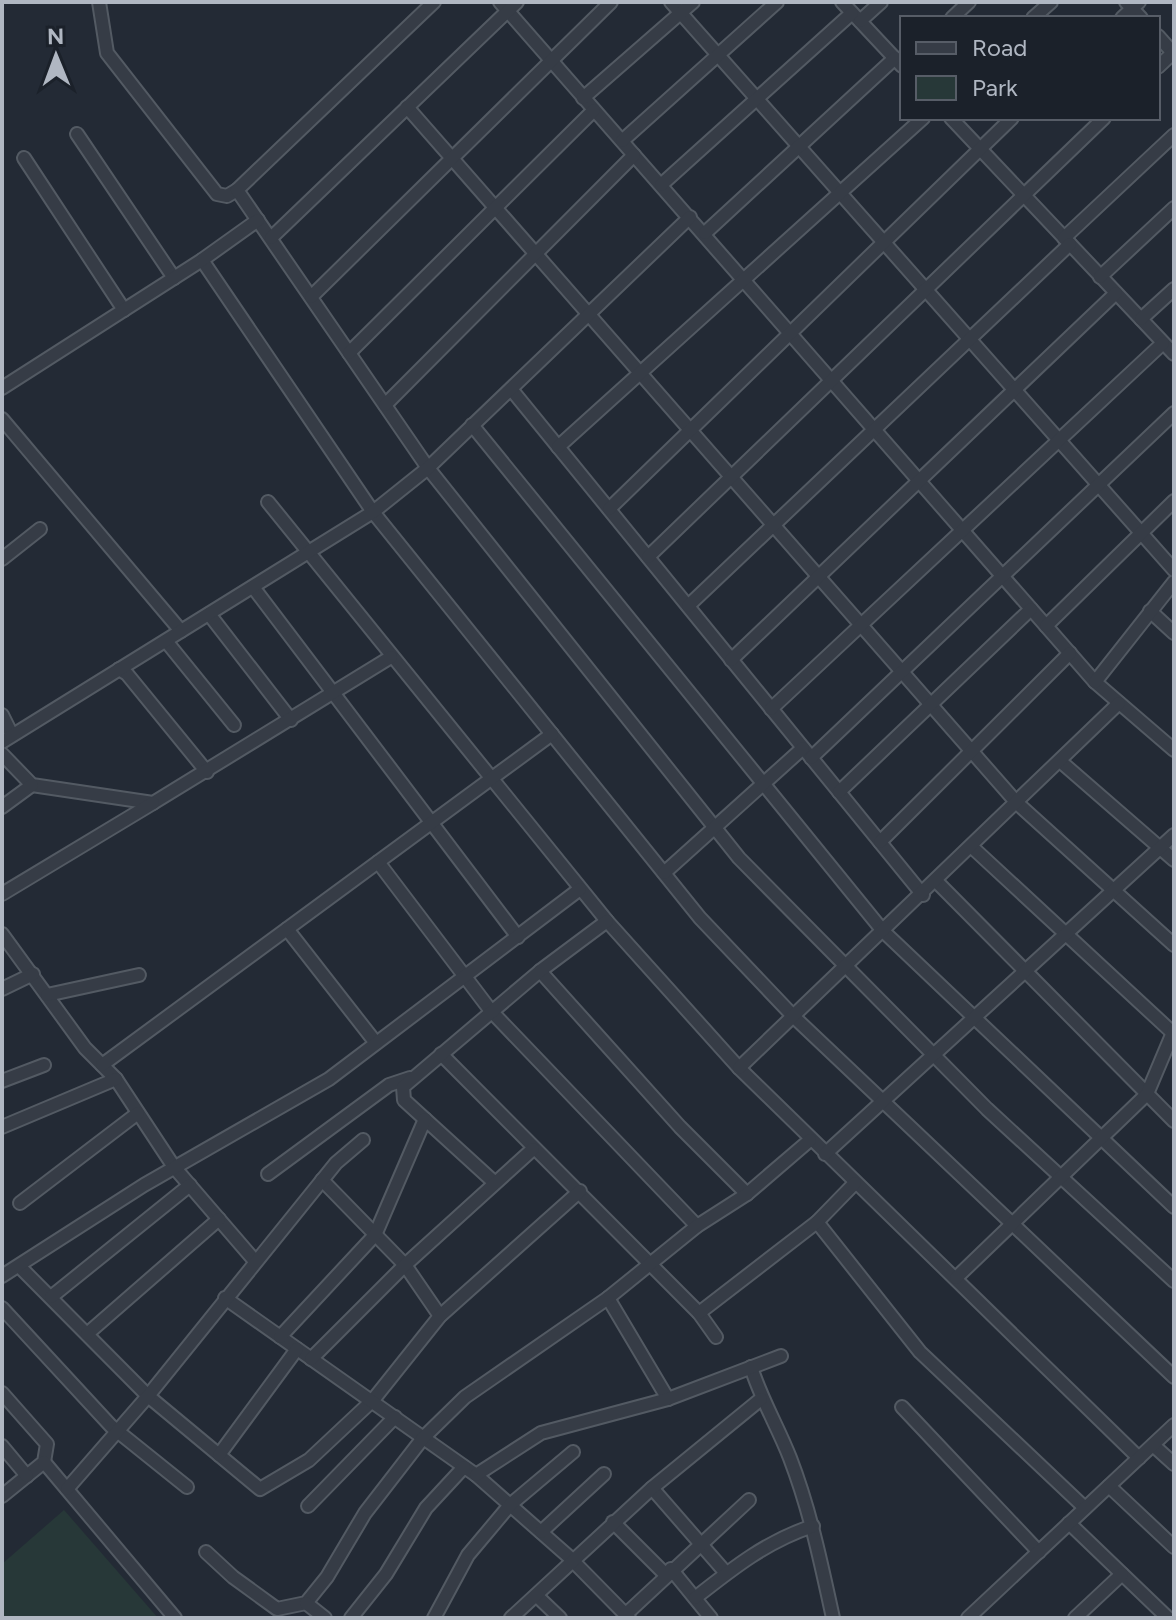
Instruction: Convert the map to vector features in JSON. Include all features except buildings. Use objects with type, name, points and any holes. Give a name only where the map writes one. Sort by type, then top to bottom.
[{"type":"street","points":[[99,2],[107,53],[217,194],[227,196],[237,190],[434,2]]},
{"type":"street","points":[[311,297],[611,2]]},
{"type":"street","points":[[671,2],[1174,570]]},
{"type":"street","points":[[583,98],[693,2]]},
{"type":"street","points":[[622,141],[777,2]]},
{"type":"street","points":[[705,233],[800,146],[900,64],[842,2]]},
{"type":"street","points":[[661,185],[757,98],[856,17],[881,2]]},
{"type":"street","points":[[954,16],[969,2]]},
{"type":"street","points":[[1035,16],[1051,2]]},
{"type":"street","points":[[271,238],[508,5],[550,62],[705,233],[1095,682],[1174,750]]},
{"type":"street","points":[[1160,38],[1174,53]]},
{"type":"street","points":[[407,107],[1017,803],[1174,945]]},
{"type":"street","points":[[349,353],[594,110]]},
{"type":"street","points":[[558,447],[921,120]]},
{"type":"street","points":[[953,120],[1174,354]]},
{"type":"street","points":[[609,509],[1010,120]]},
{"type":"street","points":[[648,557],[1102,120]]},
{"type":"street","points":[[77,134],[174,278]]},
{"type":"street","points":[[688,606],[970,339],[1174,135]]},
{"type":"street","points":[[385,405],[634,155]]},
{"type":"street","points":[[24,158],[124,310]]},
{"type":"street","points":[[237,190],[428,468],[739,858],[932,1054],[1174,1281]]},
{"type":"street","points":[[1100,277],[1174,208]]},
{"type":"street","points":[[2,715],[7,738],[373,512],[428,468],[690,217]]},
{"type":"street","points":[[2,388],[202,260],[258,220]]},
{"type":"street","points":[[202,260],[373,512],[700,918],[794,1017],[1174,1377]]},
{"type":"street","points":[[1141,319],[1174,289]]},
{"type":"street","points":[[731,660],[1116,293]]},
{"type":"street","points":[[771,709],[1163,343]]},
{"type":"street","points":[[511,389],[923,895]]},
{"type":"street","points":[[664,873],[763,784],[807,753],[902,671],[1174,413]]},
{"type":"street","points":[[2,419],[181,631]]},
{"type":"street","points":[[472,425],[883,931],[1174,1207]]},
{"type":"street","points":[[1046,626],[1174,501]]},
{"type":"street","points":[[268,502],[306,553],[580,889],[739,1068],[1139,1458]]},
{"type":"street","points":[[2,559],[40,529]]},
{"type":"street","points":[[1095,682],[1174,582]]},
{"type":"street","points":[[253,587],[518,937]]},
{"type":"street","points":[[839,792],[1031,609]]},
{"type":"street","points":[[1150,611],[1174,633]]},
{"type":"street","points":[[209,614],[291,720]]},
{"type":"street","points":[[166,641],[234,725]]},
{"type":"street","points":[[880,842],[1070,653]]},
{"type":"street","points":[[2,894],[207,772],[391,657]]},
{"type":"street","points":[[119,669],[127,674],[207,772]]},
{"type":"street","points":[[739,1068],[937,882],[1119,703]]},
{"type":"street","points":[[102,1065],[552,734]]},
{"type":"street","points":[[2,754],[32,785],[153,803]]},
{"type":"street","points":[[1060,761],[1174,860]]},
{"type":"street","points":[[2,807],[32,785]]},
{"type":"street","points":[[825,1154],[1174,835]]},
{"type":"street","points":[[956,1278],[1147,1094],[1173,1032],[972,847]]},
{"type":"street","points":[[378,862],[491,1011],[697,1226]]},
{"type":"street","points":[[937,882],[1174,1121]]},
{"type":"street","points":[[2,1276],[174,1167],[329,1079],[580,889]]},
{"type":"street","points":[[495,1183],[404,1100],[403,1087],[540,971],[607,921]]},
{"type":"street","points":[[287,929],[376,1043]]},
{"type":"street","points":[[4,941],[116,1079],[174,1167],[255,1261]]},
{"type":"street","points":[[540,971],[680,1127],[747,1194]]},
{"type":"street","points":[[2,989],[33,974]]},
{"type":"street","points":[[47,995],[139,975]]},
{"type":"street","points":[[441,1054],[699,1313],[716,1337]]},
{"type":"street","points":[[2,1081],[44,1065]]},
{"type":"street","points":[[268,1174],[389,1085],[414,1077]]},
{"type":"street","points":[[2,1127],[116,1079]]},
{"type":"street","points":[[20,1203],[138,1113]]},
{"type":"street","points":[[280,1337],[375,1235],[425,1119]]},
{"type":"street","points":[[67,1489],[148,1396],[322,1180],[363,1140]]},
{"type":"street","points":[[206,1552],[233,1577],[277,1609],[306,1603],[327,1577],[365,1513],[423,1438],[465,1397],[608,1298],[697,1226],[747,1194],[810,1140]]},
{"type":"street","points":[[311,1359],[405,1265],[533,1149]]},
{"type":"street","points":[[322,1180],[405,1265],[440,1316]]},
{"type":"street","points":[[699,1313],[817,1222],[855,1183]]},
{"type":"street","points":[[51,1297],[190,1185]]},
{"type":"street","points":[[19,1266],[148,1396],[260,1489],[309,1460],[373,1400],[440,1316],[580,1191]]},
{"type":"street","points":[[87,1334],[219,1219]]},
{"type":"street","points":[[817,1222],[920,1352],[1085,1508]]},
{"type":"street","points":[[225,1298],[476,1475],[541,1532],[627,1616],[668,1572],[749,1500]]},
{"type":"street","points":[[608,1298],[668,1399]]},
{"type":"street","points":[[2,1308],[111,1426],[187,1487]]},
{"type":"street","points":[[219,1455],[297,1349]]},
{"type":"street","points":[[476,1475],[490,1462],[541,1433],[668,1399],[781,1356]]},
{"type":"street","points":[[751,1367],[761,1399],[789,1456],[813,1526],[833,1618]]},
{"type":"street","points":[[2,1393],[47,1444],[44,1462],[2,1496]]},
{"type":"street","points":[[511,1618],[613,1522],[761,1399]]},
{"type":"street","points":[[902,1407],[1039,1552]]},
{"type":"street","points":[[308,1506],[395,1417]]},
{"type":"street","points":[[968,1618],[1174,1425]]},
{"type":"street","points":[[1153,1445],[1174,1464]]},
{"type":"street","points":[[2,1446],[27,1476]]},
{"type":"street","points":[[434,1618],[468,1555],[510,1505],[573,1452]]},
{"type":"street","points":[[44,1462],[175,1618]]},
{"type":"street","points":[[351,1618],[386,1574],[426,1508],[464,1467]]},
{"type":"street","points":[[541,1532],[604,1474]]},
{"type":"street","points":[[1109,1486],[1174,1547]]},
{"type":"street","points":[[652,1488],[726,1573]]},
{"type":"street","points":[[613,1522],[695,1598],[711,1618]]},
{"type":"street","points":[[1069,1523],[1168,1618]]},
{"type":"street","points":[[695,1598],[748,1555],[813,1526]]},
{"type":"street","points":[[1078,1617],[1122,1574]]},
{"type":"street","points":[[537,1596],[560,1618]]},
{"type":"street","points":[[306,1603],[325,1618]]},
{"type":"green space","points":[[64,1510],[158,1618],[2,1618],[2,1564]]}]
